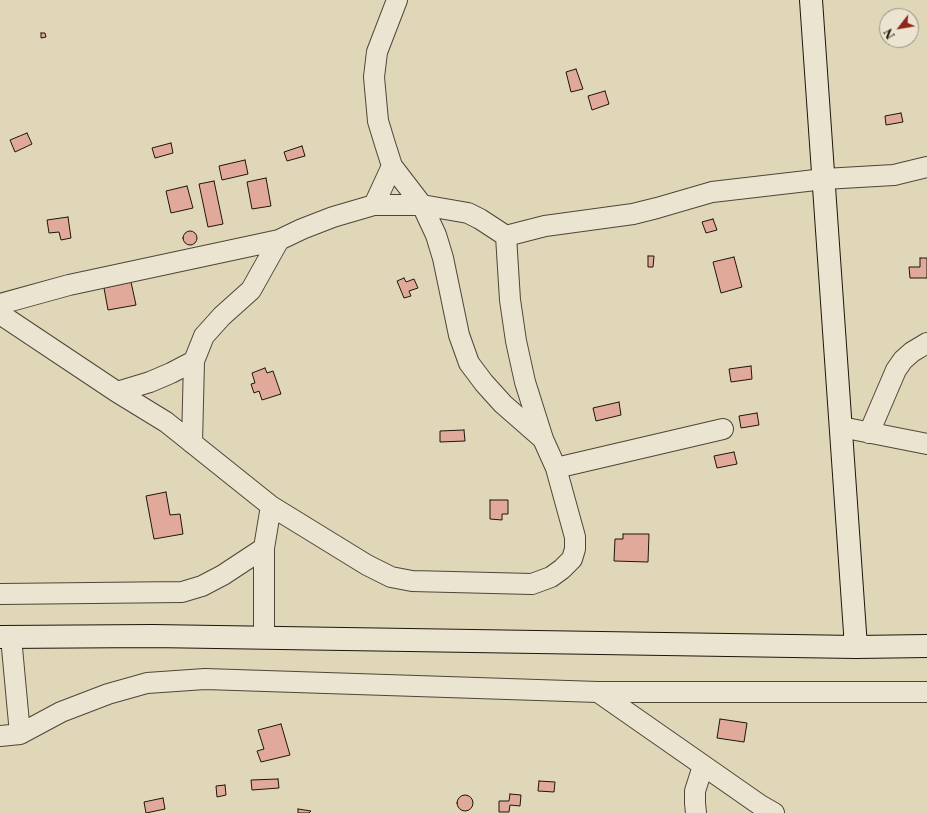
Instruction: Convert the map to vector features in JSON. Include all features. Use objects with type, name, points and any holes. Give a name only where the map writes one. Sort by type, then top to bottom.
[{"type":"main road","points":[[811,0],[856,647]]},
{"type":"main road","points":[[5,637],[264,637],[856,647],[927,646]]},
{"type":"street","points":[[397,0],[377,52],[374,77],[378,121],[392,166],[422,205],[438,240],[459,335],[469,363],[484,383],[504,404],[543,439]]},
{"type":"street","points":[[374,205],[392,166]]},
{"type":"street","points":[[0,304],[69,285],[279,240],[333,217],[374,205],[422,205],[468,213],[506,236],[545,226],[633,214],[712,192],[824,179],[894,175],[927,167]]},
{"type":"street","points":[[0,314],[117,392],[166,422],[271,506],[367,565],[392,577],[412,581],[532,584],[552,577],[572,559],[575,549],[575,536],[556,468],[543,439],[525,382],[516,341],[510,300],[506,236]]},
{"type":"street","points":[[192,443],[194,360],[204,336],[222,316],[251,290],[279,240]]},
{"type":"street","points":[[869,433],[896,370],[903,360],[912,352],[927,343]]},
{"type":"street","points":[[117,392],[150,382],[171,373],[194,360]]},
{"type":"street","points":[[841,427],[927,444]]},
{"type":"street","points":[[556,468],[723,429]]},
{"type":"street","points":[[264,637],[264,548],[271,506]]},
{"type":"street","points":[[0,594],[182,592],[202,586],[264,548]]},
{"type":"street","points":[[5,637],[20,734]]},
{"type":"street","points":[[0,736],[20,734],[61,712],[108,694],[147,683],[205,679],[598,692],[927,692]]},
{"type":"street","points":[[598,692],[703,766],[774,813]]},
{"type":"street","points":[[696,813],[695,791],[703,766]]},
{"type":"building","points":[[41,33],[45,33],[46,37],[41,38]]},
{"type":"building","points":[[576,69],[583,89],[571,92],[566,72]]},
{"type":"building","points":[[605,91],[609,104],[592,110],[588,96]]},
{"type":"building","points":[[901,113],[903,122],[886,125],[885,116]]},
{"type":"building","points":[[27,133],[32,144],[15,152],[10,140]]},
{"type":"building","points":[[171,143],[173,153],[155,158],[152,148]]},
{"type":"building","points":[[302,146],[305,156],[287,161],[284,152]]},
{"type":"building","points":[[245,160],[248,174],[222,180],[219,166]]},
{"type":"building","points":[[266,178],[271,206],[252,209],[247,182]]},
{"type":"building","points":[[214,181],[223,224],[208,227],[199,184]]},
{"type":"building","points":[[187,186],[193,208],[171,213],[166,191]]},
{"type":"building","points":[[68,217],[71,238],[61,240],[59,232],[49,233],[47,220]]},
{"type":"building","points":[[713,219],[717,230],[706,233],[702,222]]},
{"type":"building","points":[[190,231],[195,233],[197,238],[195,243],[190,245],[185,243],[183,238],[185,233]]},
{"type":"building","points":[[648,256],[654,256],[653,267],[648,267]]},
{"type":"building","points":[[734,257],[742,287],[721,293],[713,262]]},
{"type":"building","points":[[920,258],[927,258],[927,278],[910,278],[909,267],[920,267]]},
{"type":"building","points":[[404,278],[406,282],[414,279],[418,288],[409,291],[411,296],[404,298],[397,281]]},
{"type":"building","points":[[131,282],[136,305],[108,310],[104,288]]},
{"type":"building","points":[[751,366],[752,379],[731,382],[729,369]]},
{"type":"building","points":[[265,368],[267,373],[273,371],[281,394],[262,400],[259,391],[254,393],[251,384],[255,383],[252,373]]},
{"type":"building","points":[[619,402],[621,415],[596,421],[593,408]]},
{"type":"building","points":[[757,413],[759,425],[741,428],[739,416]]},
{"type":"building","points":[[464,430],[465,441],[440,442],[440,431]]},
{"type":"building","points":[[734,452],[737,464],[717,468],[714,456]]},
{"type":"building","points":[[166,492],[170,515],[180,514],[183,534],[154,539],[146,496]]},
{"type":"building","points":[[490,500],[508,500],[508,514],[502,514],[502,520],[490,519]]},
{"type":"building","points":[[623,534],[649,534],[648,562],[614,561],[615,539],[623,539]]},
{"type":"building","points":[[720,719],[747,723],[744,742],[717,738]]},
{"type":"building","points":[[281,724],[290,755],[261,762],[257,751],[264,749],[258,730]]},
{"type":"building","points":[[278,779],[279,788],[252,790],[251,780]]},
{"type":"building","points":[[539,781],[555,782],[554,792],[538,791]]},
{"type":"building","points":[[225,785],[226,795],[217,797],[216,786]]},
{"type":"building","points":[[510,794],[521,795],[520,806],[510,805],[509,812],[499,812],[499,801],[509,801]]},
{"type":"building","points":[[462,795],[468,795],[473,800],[471,809],[468,811],[462,811],[457,806],[457,800]]},
{"type":"building","points":[[163,798],[165,809],[146,813],[144,802]]},
{"type":"building","points":[[298,809],[311,811],[309,813],[298,813]]}]
